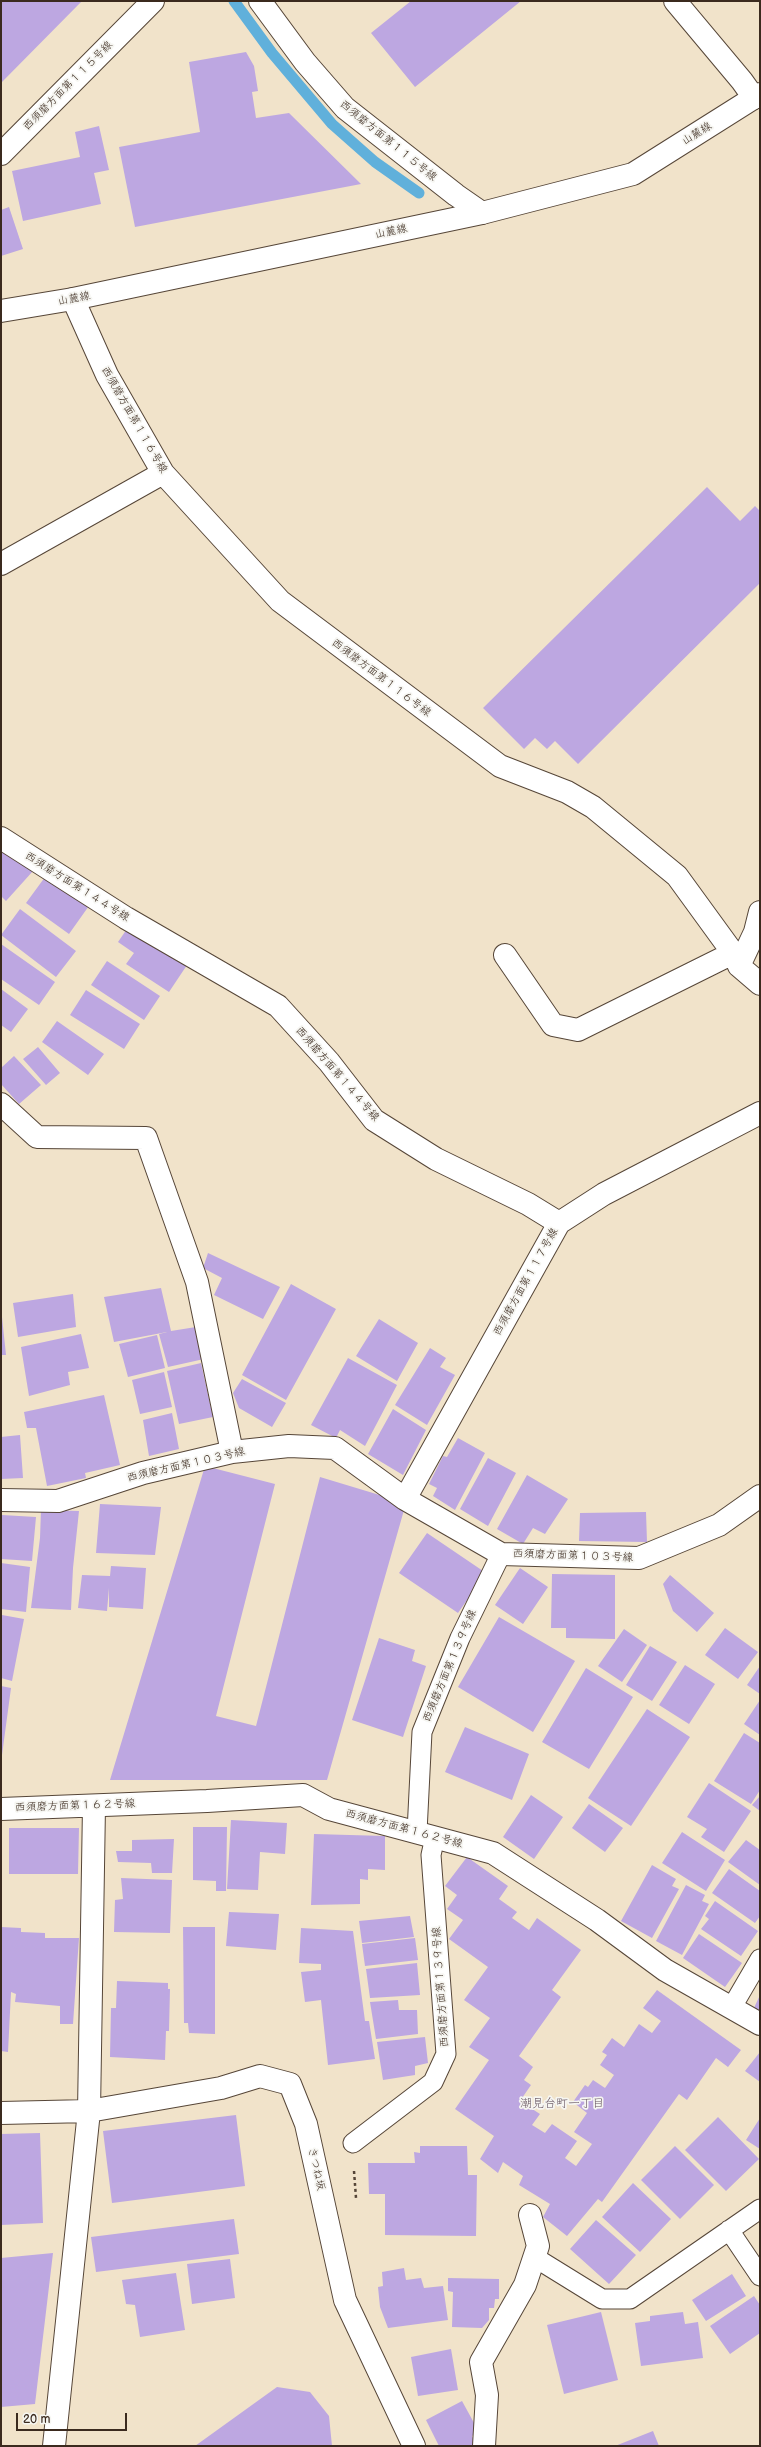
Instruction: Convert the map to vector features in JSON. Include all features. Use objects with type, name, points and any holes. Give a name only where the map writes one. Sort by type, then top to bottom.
[{"type":"street","name":"西須磨方面第１１５号線","points":[[1,154],[153,1]]},
{"type":"street","name":"西須磨方面第１１５号線","points":[[260,1],[305,62],[346,108],[456,195],[482,213]]},
{"type":"street","points":[[675,1],[742,81],[757,96]]},
{"type":"street","name":"山麓線","points":[[1,311],[73,300],[482,213],[633,174],[757,96]]},
{"type":"street","name":"西須磨方面第１１６号線","points":[[73,300],[107,375],[163,473],[280,601],[500,766],[566,792],[593,807],[677,876],[736,960],[760,984]]},
{"type":"street","points":[[1,564],[163,473]]},
{"type":"street","name":"西須磨方面第１４４号線","points":[[1,838],[126,918],[278,1006],[329,1062],[374,1120],[436,1159],[528,1204],[559,1223]]},
{"type":"street","points":[[505,955],[553,1025],[578,1030],[736,960],[758,925]]},
{"type":"street","points":[[1,1104],[37,1137],[146,1138],[197,1282],[232,1452]]},
{"type":"street","name":"西須磨方面第１１７号線","points":[[405,1499],[559,1223],[604,1194],[760,1113]]},
{"type":"street","name":"西須磨方面第１０３号線","points":[[1,1500],[58,1501],[143,1474],[232,1452],[290,1446],[335,1448],[405,1499],[501,1554],[639,1558],[719,1525],[760,1496]]},
{"type":"street","name":"西須磨方面第１６２号線","points":[[1,1809],[94,1806],[303,1795],[329,1809],[493,1853],[597,1920],[665,1970],[760,2024]]},
{"type":"street","points":[[54,2446],[89,2111],[94,1806]]},
{"type":"street","name":"きつね坂","points":[[89,2111],[221,2088],[260,2076],[290,2084],[306,2124],[346,2300],[414,2446]]},
{"type":"street","points":[[1,2113],[89,2111]]},
{"type":"street","points":[[484,2446],[487,2395],[481,2362],[525,2285],[538,2246],[530,2215]]},
{"type":"lane","name":"西須磨方面第１３９号線","points":[[353,2143],[433,2082],[446,2054],[430,1855],[426,1834],[422,1732],[460,1638],[501,1554]]},
{"type":"lane","points":[[732,2007],[760,1960]]},
{"type":"lane","points":[[534,2257],[602,2299],[630,2299],[760,2209]]},
{"type":"lane","points":[[729,2230],[760,2276]]},
{"type":"building","points":[[1,1],[82,1],[1,83]]},
{"type":"building","points":[[411,1],[521,1],[415,87],[371,33]]},
{"type":"building","points":[[246,52],[254,66],[258,91],[252,92],[256,118],[289,113],[361,184],[135,227],[119,147],[200,132],[189,62]]},
{"type":"building","points":[[99,126],[109,170],[94,173],[101,204],[23,221],[12,171],[80,157],[75,132]]},
{"type":"building","points":[[9,207],[23,249],[1,256],[1,210]]},
{"type":"building","points":[[707,487],[740,521],[755,506],[760,511],[760,583],[578,764],[555,741],[547,749],[535,738],[524,749],[483,708]]},
{"type":"building","points":[[1,843],[33,871],[6,901],[1,896]]},
{"type":"building","points":[[48,873],[91,903],[69,934],[26,903]]},
{"type":"building","points":[[20,909],[76,951],[56,977],[1,935]]},
{"type":"building","points":[[129,926],[187,965],[169,992],[126,964],[134,953],[118,942]]},
{"type":"building","points":[[1,944],[55,982],[39,1005],[1,979]]},
{"type":"building","points":[[107,961],[160,996],[144,1020],[91,985]]},
{"type":"building","points":[[1,989],[28,1009],[11,1032],[1,1025]]},
{"type":"building","points":[[86,990],[140,1024],[124,1049],[70,1015]]},
{"type":"building","points":[[57,1021],[104,1054],[88,1075],[42,1042]]},
{"type":"building","points":[[38,1047],[60,1073],[46,1085],[23,1059]]},
{"type":"building","points":[[14,1056],[41,1085],[19,1104],[1,1084],[1,1068]]},
{"type":"building","points":[[208,1253],[280,1287],[263,1319],[214,1295],[222,1278],[203,1268]]},
{"type":"building","points":[[291,1284],[336,1309],[286,1400],[242,1375]]},
{"type":"building","points":[[161,1288],[171,1331],[196,1327],[204,1359],[168,1367],[159,1334],[167,1332],[114,1342],[104,1297]]},
{"type":"building","points":[[73,1294],[76,1327],[18,1337],[13,1303]]},
{"type":"building","points":[[2,1317],[6,1355],[1,1355]]},
{"type":"building","points":[[379,1319],[418,1343],[397,1381],[356,1356]]},
{"type":"building","points":[[81,1334],[89,1368],[68,1372],[70,1385],[29,1396],[21,1347]]},
{"type":"building","points":[[157,1335],[165,1368],[128,1377],[119,1344]]},
{"type":"building","points":[[430,1348],[446,1358],[440,1367],[455,1375],[427,1425],[395,1405]]},
{"type":"building","points":[[348,1358],[397,1385],[365,1446],[340,1430],[336,1438],[311,1425]]},
{"type":"building","points":[[201,1363],[213,1417],[179,1424],[167,1371]]},
{"type":"building","points":[[164,1372],[172,1407],[140,1414],[132,1380]]},
{"type":"building","points":[[242,1379],[286,1403],[272,1427],[239,1408],[233,1393]]},
{"type":"building","points":[[104,1395],[120,1465],[85,1473],[86,1478],[47,1486],[36,1428],[27,1428],[24,1412]]},
{"type":"building","points":[[393,1409],[426,1430],[403,1475],[368,1454]]},
{"type":"building","points":[[172,1413],[179,1449],[149,1456],[143,1420]]},
{"type":"building","points":[[20,1435],[23,1478],[1,1479],[1,1437]]},
{"type":"building","points":[[458,1438],[485,1453],[455,1510],[433,1496],[437,1488],[429,1484],[443,1456],[447,1457]]},
{"type":"building","points":[[488,1458],[516,1473],[488,1526],[460,1509]]},
{"type":"building","points":[[205,1466],[275,1484],[216,1716],[256,1726],[320,1477],[406,1503],[327,1780],[110,1780]]},
{"type":"building","points":[[527,1475],[568,1499],[545,1534],[533,1528],[523,1544],[497,1529]]},
{"type":"building","points":[[100,1504],[161,1507],[155,1555],[96,1553]]},
{"type":"building","points":[[41,1510],[79,1511],[73,1568],[71,1610],[31,1608],[40,1538]]},
{"type":"building","points":[[646,1512],[647,1542],[579,1541],[580,1513]]},
{"type":"building","points":[[2,1515],[36,1517],[32,1561],[1,1559]]},
{"type":"building","points":[[427,1533],[486,1573],[458,1613],[399,1573]]},
{"type":"building","points":[[1,1563],[30,1567],[26,1612],[1,1609]]},
{"type":"building","points":[[111,1566],[146,1568],[143,1609],[109,1607],[109,1588],[107,1611],[78,1608],[82,1575],[110,1576]]},
{"type":"building","points":[[520,1568],[548,1587],[523,1624],[495,1605]]},
{"type":"building","points":[[552,1574],[615,1575],[615,1639],[566,1638],[566,1628],[551,1628]]},
{"type":"building","points":[[670,1575],[714,1613],[697,1632],[673,1611],[663,1584]]},
{"type":"building","points":[[2,1615],[24,1619],[12,1681],[1,1678]]},
{"type":"building","points":[[499,1617],[575,1661],[533,1732],[458,1687]]},
{"type":"building","points":[[725,1628],[758,1652],[738,1679],[705,1655]]},
{"type":"building","points":[[624,1629],[647,1645],[622,1682],[598,1666]]},
{"type":"building","points":[[379,1638],[415,1650],[412,1661],[426,1666],[403,1737],[352,1720]]},
{"type":"building","points":[[650,1646],[677,1662],[652,1701],[626,1685]]},
{"type":"building","points":[[685,1665],[715,1684],[689,1724],[659,1705]]},
{"type":"building","points":[[760,1666],[760,1694],[747,1685]]},
{"type":"building","points":[[586,1668],[633,1697],[589,1769],[542,1742]]},
{"type":"building","points":[[1,1686],[11,1688],[2,1755],[1,1755]]},
{"type":"building","points":[[760,1700],[760,1735],[744,1724]]},
{"type":"building","points":[[647,1709],[690,1737],[631,1826],[588,1798]]},
{"type":"building","points":[[465,1727],[529,1754],[512,1800],[445,1772]]},
{"type":"building","points":[[744,1733],[760,1743],[760,1790],[751,1804],[714,1781]]},
{"type":"building","points":[[709,1783],[751,1811],[724,1852],[701,1837],[707,1829],[687,1817]]},
{"type":"building","points":[[531,1795],[563,1817],[534,1859],[503,1837]]},
{"type":"building","points":[[760,1796],[760,1811],[752,1805]]},
{"type":"building","points":[[589,1804],[623,1828],[605,1852],[572,1828]]},
{"type":"building","points":[[231,1820],[287,1823],[285,1854],[260,1852],[258,1890],[227,1889]]},
{"type":"building","points":[[193,1827],[227,1827],[226,1891],[216,1891],[216,1881],[193,1880]]},
{"type":"building","points":[[9,1828],[79,1828],[78,1874],[9,1874]]},
{"type":"building","points":[[682,1832],[725,1860],[706,1891],[662,1863]]},
{"type":"building","points":[[314,1834],[385,1836],[385,1870],[368,1869],[368,1880],[360,1879],[360,1904],[311,1905]]},
{"type":"building","points":[[174,1839],[172,1873],[152,1873],[151,1863],[118,1862],[116,1851],[132,1851],[132,1840]]},
{"type":"building","points":[[746,1840],[760,1850],[760,1885],[728,1862]]},
{"type":"building","points":[[467,1857],[508,1886],[499,1899],[517,1912],[512,1918],[529,1930],[537,1918],[581,1950],[552,1990],[561,1997],[519,2056],[533,2067],[524,2080],[531,2085],[520,2101],[540,2114],[532,2125],[545,2133],[552,2124],[577,2141],[565,2158],[576,2166],[592,2144],[574,2132],[587,2113],[573,2102],[585,2085],[588,2087],[593,2080],[605,2088],[614,2075],[600,2065],[607,2055],[602,2052],[612,2038],[624,2047],[639,2024],[652,2033],[661,2021],[643,2008],[657,1990],[741,2050],[728,2067],[716,2058],[687,2100],[679,2094],[602,2202],[598,2199],[567,2236],[543,2217],[550,2204],[519,2185],[523,2176],[503,2162],[498,2173],[480,2159],[494,2136],[455,2109],[489,2060],[469,2047],[490,2018],[464,2000],[488,1967],[449,1939],[463,1920],[447,1909],[457,1895],[445,1886]]},
{"type":"building","points":[[652,1865],[676,1879],[672,1886],[679,1889],[652,1938],[621,1921]]},
{"type":"building","points":[[729,1869],[760,1891],[760,1916],[755,1923],[712,1893]]},
{"type":"building","points":[[121,1878],[172,1880],[170,1933],[114,1932],[115,1900],[123,1899]]},
{"type":"building","points":[[686,1885],[705,1895],[702,1901],[709,1904],[682,1955],[656,1941]]},
{"type":"building","points":[[715,1901],[758,1931],[741,1956],[701,1929],[709,1919],[705,1916]]},
{"type":"building","points":[[229,1912],[279,1914],[276,1950],[226,1946]]},
{"type":"building","points":[[410,1916],[414,1937],[362,1943],[359,1921]]},
{"type":"building","points":[[1,1927],[21,1928],[21,1932],[45,1933],[45,1938],[79,1938],[73,2024],[60,2024],[60,2006],[15,2002],[16,1994],[11,1992],[8,2052],[1,2051]]},
{"type":"building","points":[[183,1927],[215,1927],[215,2034],[189,2033],[188,2023],[184,2023]]},
{"type":"building","points":[[301,1928],[353,1931],[365,2021],[369,2021],[375,2059],[328,2065],[321,2000],[305,2002],[301,1972],[321,1970],[321,1964],[299,1963]]},
{"type":"building","points":[[699,1934],[742,1963],[725,1987],[683,1958]]},
{"type":"building","points":[[415,1938],[418,1960],[365,1966],[362,1944]]},
{"type":"building","points":[[417,1963],[420,1995],[370,1998],[366,1969]]},
{"type":"building","points":[[117,1981],[168,1983],[168,1989],[170,1989],[169,2031],[166,2031],[165,2060],[110,2057],[111,2008],[116,2008]]},
{"type":"building","points":[[760,1995],[760,2011],[754,2008]]},
{"type":"building","points":[[398,2000],[399,2010],[417,2010],[418,2034],[376,2039],[370,2002]]},
{"type":"building","points":[[425,2037],[428,2063],[415,2066],[415,2075],[383,2080],[377,2042]]},
{"type":"building","points":[[760,2052],[760,2082],[745,2071]]},
{"type":"building","points":[[236,2115],[245,2186],[112,2203],[103,2131]]},
{"type":"building","points":[[718,2117],[759,2159],[726,2191],[685,2150]]},
{"type":"building","points":[[760,2118],[760,2149],[746,2140]]},
{"type":"building","points":[[40,2133],[43,2223],[1,2225],[1,2134]]},
{"type":"building","points":[[420,2146],[467,2146],[468,2175],[477,2175],[476,2236],[385,2235],[385,2194],[369,2194],[368,2163],[415,2163],[414,2152],[420,2153]]},
{"type":"building","points":[[675,2146],[714,2185],[680,2219],[641,2180]]},
{"type":"building","points":[[633,2183],[671,2219],[640,2252],[602,2217]]},
{"type":"building","points":[[234,2219],[239,2254],[96,2272],[91,2237]]},
{"type":"building","points":[[596,2220],[636,2255],[609,2284],[570,2249]]},
{"type":"building","points":[[53,2253],[35,2404],[1,2407],[1,2258]]},
{"type":"building","points":[[230,2259],[235,2298],[192,2304],[187,2264]]},
{"type":"building","points":[[404,2268],[406,2280],[421,2278],[424,2288],[443,2286],[448,2320],[388,2328],[380,2307],[378,2287],[383,2286],[382,2272]]},
{"type":"building","points":[[176,2273],[185,2330],[140,2337],[135,2305],[126,2304],[122,2280]]},
{"type":"building","points":[[732,2274],[746,2296],[706,2321],[692,2300]]},
{"type":"building","points":[[448,2278],[499,2279],[499,2299],[495,2299],[494,2308],[489,2308],[489,2320],[482,2328],[452,2327],[453,2292],[448,2291]]},
{"type":"building","points":[[754,2296],[760,2305],[760,2333],[730,2354],[710,2326]]},
{"type":"building","points":[[601,2312],[618,2380],[564,2394],[547,2325]]},
{"type":"building","points":[[683,2312],[685,2324],[698,2322],[703,2358],[641,2366],[635,2323],[650,2321],[650,2316]]},
{"type":"building","points":[[451,2349],[458,2390],[418,2396],[411,2357]]},
{"type":"building","points":[[277,2387],[310,2392],[329,2416],[332,2446],[195,2446]]},
{"type":"building","points":[[462,2401],[479,2432],[472,2436],[477,2446],[439,2446],[426,2420]]},
{"type":"building","points":[[653,2431],[659,2446],[615,2446]]},
{"type":"waterway","points":[[234,1],[272,53],[332,124],[375,162],[419,193]]},
{"type":"district","name":"潮見台町一丁目","points":[[562,2104]]}]
